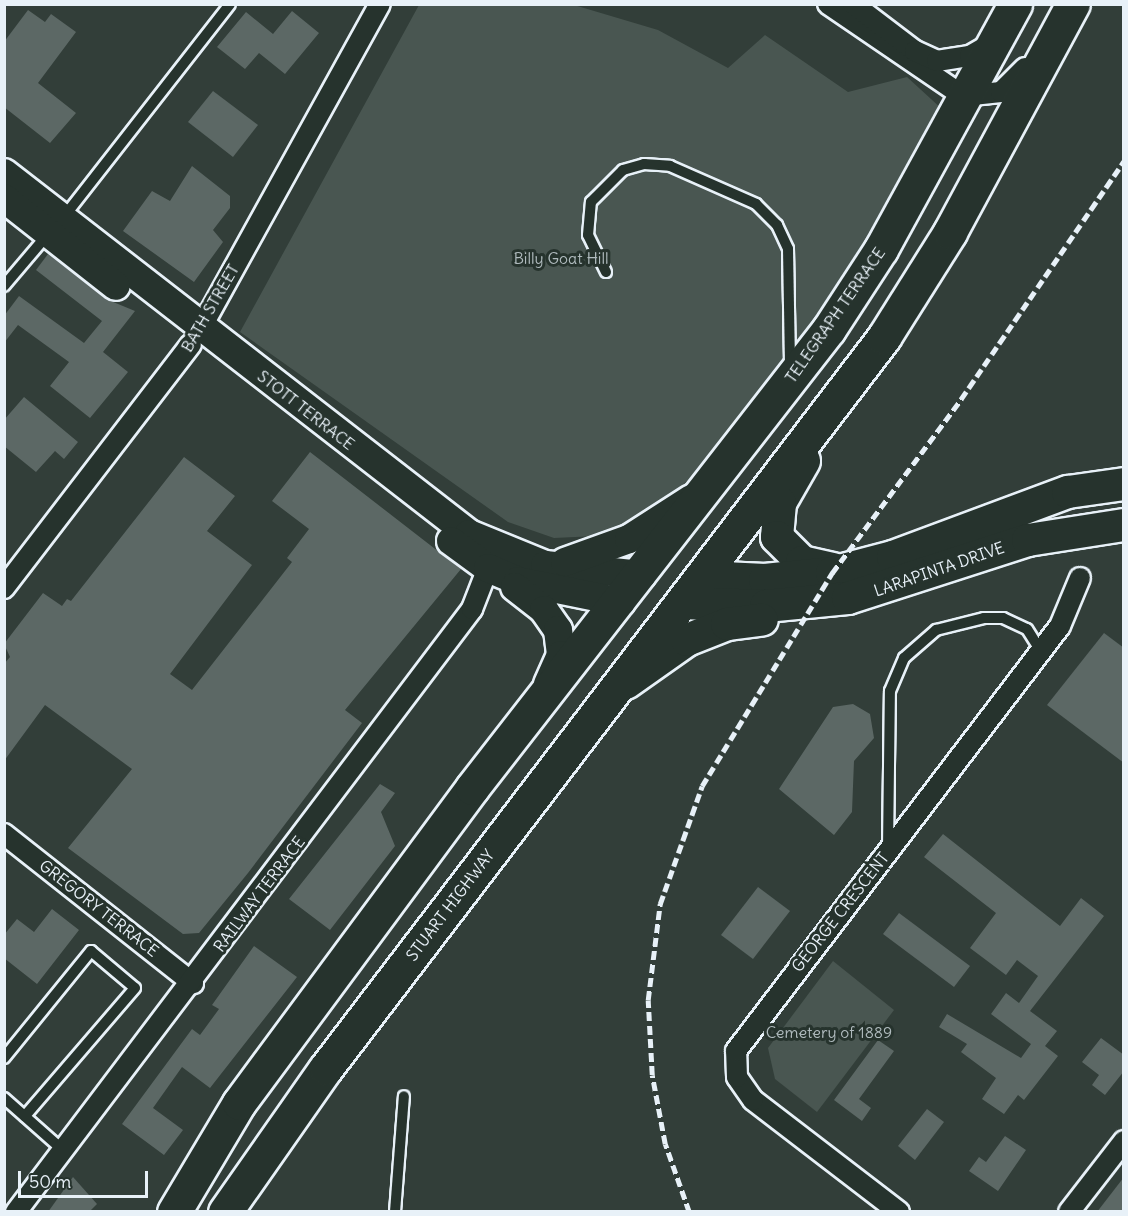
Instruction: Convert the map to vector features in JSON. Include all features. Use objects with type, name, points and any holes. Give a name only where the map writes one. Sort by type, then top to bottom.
[{"type":"highway","name":"TELEGRAPH TERRACE","points":[[621,602],[705,488],[790,381],[881,249],[1015,4]]},
{"type":"highway","points":[[174,1212],[238,1103],[530,717],[621,602],[682,603],[884,337],[950,232],[1073,4]]},
{"type":"highway","points":[[641,575],[703,577]]},
{"type":"highway","name":"STUART HIGHWAY","points":[[225,1212],[326,1068],[682,603]]},
{"type":"main road","name":"STOTT TERRACE","points":[[4,173],[56,226],[488,568],[561,594],[621,602]]},
{"type":"main road","name":"STOTT TERRACE","points":[[4,198],[56,226]]},
{"type":"main road","name":"STOTT TERRACE","points":[[196,336],[455,524],[506,553],[545,565],[641,575]]},
{"type":"main road","points":[[871,579],[802,562],[781,545],[776,514],[786,490],[884,337]]},
{"type":"main road","name":"LARAPINTA DRIVE","points":[[682,603],[813,604],[871,579],[1006,512],[1068,492],[1124,484]]},
{"type":"main road","points":[[545,565],[580,559],[621,543],[705,488]]},
{"type":"main road","name":"LARAPINTA DRIVE","points":[[703,577],[871,579],[1028,540],[1124,525]]},
{"type":"main road","points":[[488,568],[529,596],[558,630],[561,655],[530,717]]},
{"type":"main road","points":[[611,696],[636,674],[704,632],[829,610],[871,579]]},
{"type":"street","name":"BATH STREET","points":[[4,588],[196,336],[380,4]]},
{"type":"street","points":[[828,4],[963,96],[989,96],[1011,87],[1064,4]]},
{"type":"street","points":[[853,4],[915,51],[937,61],[970,56],[995,42]]},
{"type":"street","name":"RAILWAY TERRACE","points":[[16,1212],[193,983],[472,609],[488,568]]},
{"type":"street","name":"GEORGE CRESCENT","points":[[899,1212],[753,1100],[735,1065],[746,1034],[1070,611],[1080,578]]},
{"type":"street","name":"GREGORY TERRACE","points":[[4,834],[193,983]]},
{"type":"street","points":[[1069,1212],[1124,1141]]},
{"type":"lane","points":[[4,286],[56,226],[230,4]]},
{"type":"lane","points":[[606,272],[588,235],[591,202],[623,170],[644,164],[670,166],[756,204],[777,225],[788,249],[790,381]]},
{"type":"lane","points":[[888,849],[890,691],[904,658],[936,630],[976,618],[1015,623],[1034,635],[1041,650]]},
{"type":"lane","points":[[4,1058],[91,951],[135,988],[25,1116]]},
{"type":"lane","points":[[394,1212],[404,1096]]},
{"type":"lane","points":[[4,1098],[64,1150]]},
{"type":"green space","name":"Billy Goat Hill","points":[[419,5],[574,5],[658,30],[728,68],[765,35],[848,92],[907,77],[943,110],[898,214],[710,461],[642,520],[596,536],[554,538],[508,522],[240,332]]},
{"type":"green space","name":"Cemetery of 1889","points":[[833,961],[894,1010],[817,1112],[775,1079],[768,1048]]},
{"type":"building","points":[[28,10],[45,22],[51,14],[76,32],[38,83],[76,113],[50,143],[4,107],[4,42]]},
{"type":"building","points":[[292,11],[319,33],[285,74],[259,53],[245,69],[217,47],[246,12],[273,34]]},
{"type":"building","points":[[213,91],[258,125],[233,157],[188,122]]},
{"type":"building","points":[[192,166],[230,196],[230,208],[213,230],[223,242],[194,282],[123,231],[152,191],[170,201]]},
{"type":"building","points":[[48,254],[106,299],[135,311],[103,352],[128,372],[90,418],[50,386],[69,362],[18,325],[4,343],[4,316],[19,296],[84,343],[102,321],[36,270]]},
{"type":"building","points":[[24,397],[78,442],[64,459],[55,451],[36,472],[4,446],[4,420]]},
{"type":"building","points":[[310,452],[461,569],[345,710],[362,723],[248,873],[199,933],[183,934],[68,848],[132,769],[45,705],[4,761],[4,664],[10,657],[4,644],[43,593],[62,606],[67,599],[71,601],[184,457],[235,496],[207,531],[252,565],[170,674],[192,690],[292,562],[287,558],[309,529],[272,501]]},
{"type":"building","points":[[1104,633],[1124,648],[1124,763],[1047,705]]},
{"type":"building","points":[[853,704],[870,714],[874,738],[854,761],[852,812],[834,835],[779,789],[833,707]]},
{"type":"building","points":[[380,784],[395,793],[381,812],[395,846],[330,930],[289,899]]},
{"type":"building","points":[[943,834],[1060,926],[1081,898],[1104,916],[1030,1011],[1057,1031],[1045,1046],[1058,1056],[1024,1100],[1018,1095],[1004,1114],[982,1099],[996,1078],[961,1052],[967,1044],[939,1027],[947,1014],[1021,1058],[1031,1044],[991,1014],[1006,993],[1019,1003],[1038,976],[1017,960],[1006,975],[970,948],[996,913],[924,857]]},
{"type":"building","points":[[758,887],[790,911],[753,959],[721,935]]},
{"type":"building","points":[[52,909],[79,930],[37,984],[4,958],[4,935],[17,919],[34,932]]},
{"type":"building","points":[[899,913],[970,966],[954,987],[883,934]]},
{"type":"building","points":[[254,946],[297,977],[210,1088],[182,1067],[153,1108],[183,1130],[164,1155],[122,1124],[192,1029],[200,1035],[219,1009],[212,1005]]},
{"type":"building","points":[[1101,1038],[1124,1055],[1124,1071],[1105,1095],[1092,1085],[1099,1075],[1082,1062]]},
{"type":"building","points":[[878,1040],[894,1051],[859,1099],[871,1108],[862,1121],[834,1100]]},
{"type":"building","points":[[927,1109],[944,1122],[915,1160],[898,1146]]},
{"type":"building","points":[[1005,1136],[1026,1150],[998,1191],[969,1171],[979,1157],[986,1162]]},
{"type":"building","points":[[73,1177],[97,1204],[89,1212],[48,1212]]},
{"type":"building","points":[[1124,1177],[1124,1212],[1097,1212]]},
{"type":"railway","points":[[689,1212],[665,1144],[652,1075],[648,1000],[660,904],[702,786],[832,573],[961,399],[1124,161]]}]
